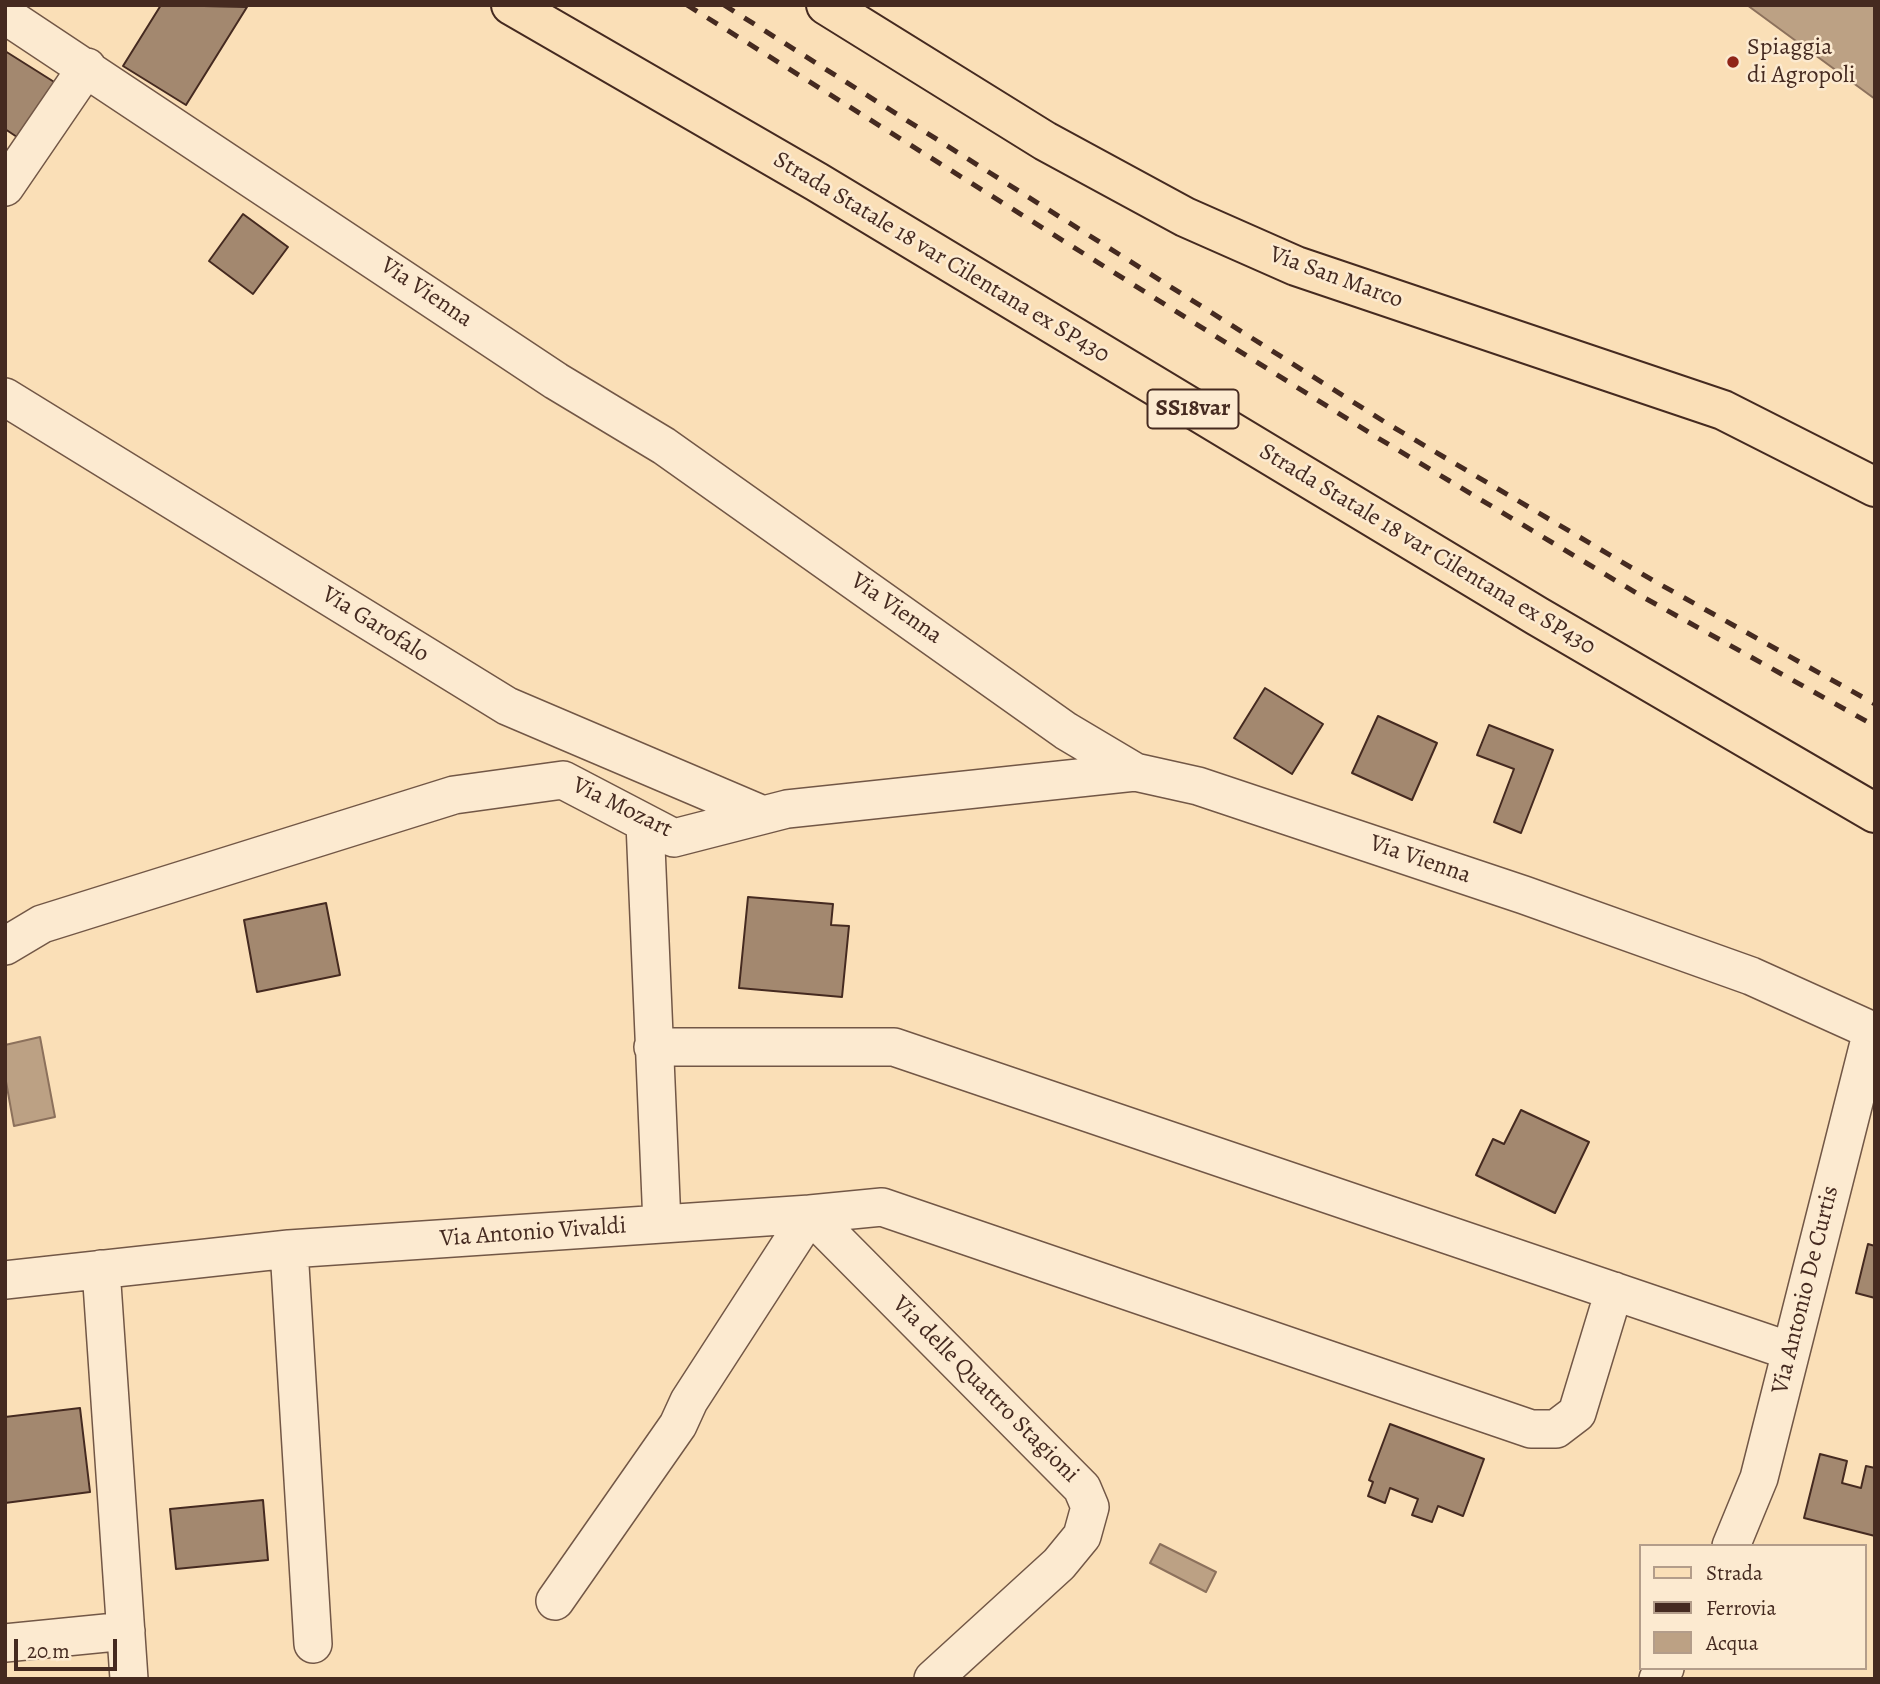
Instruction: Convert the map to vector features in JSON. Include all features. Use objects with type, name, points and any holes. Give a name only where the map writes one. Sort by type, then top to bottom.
[{"type":"main road","name":"Strada Statale 18 var Cilentana ex SP430","points":[[511,5],[817,182],[1537,616],[1875,813]]},
{"type":"main road","name":"Via San Marco","points":[[826,5],[1045,141],[1185,216],[1296,266],[1723,410],[1875,487]]},
{"type":"street","name":"Via Vienna","points":[[5,10],[8,17],[87,67],[556,382],[664,446],[1066,731],[1135,772],[1198,786],[1524,895],[1751,976],[1873,1032]]},
{"type":"street","points":[[5,187],[87,67]]},
{"type":"street","name":"Via Garofalo","points":[[5,397],[507,706],[763,815]]},
{"type":"street","name":"Via Mozart","points":[[5,946],[42,925],[454,795],[563,779],[674,838],[787,808],[1135,772]]},
{"type":"street","name":"Via Antonio Vivaldi","points":[[5,1280],[289,1249],[662,1224],[645,823]]},
{"type":"street","name":"Via Antonio De Curtis","points":[[1732,1544],[1759,1478],[1873,1032]]},
{"type":"street","points":[[653,1047],[894,1047],[1790,1351]]},
{"type":"street","points":[[662,1224],[810,1214],[882,1206],[1531,1429],[1556,1429],[1577,1413],[1614,1291]]},
{"type":"street","points":[[555,1601],[678,1425],[689,1401],[810,1214]]},
{"type":"street","name":"Via delle Quattro Stagioni","points":[[810,1214],[1082,1488],[1090,1507],[1082,1535],[1059,1564],[933,1679]]},
{"type":"street","points":[[289,1249],[313,1644]]},
{"type":"street","points":[[102,1269],[129,1679]]},
{"type":"street","points":[[5,1643],[126,1631]]},
{"type":"water","points":[[1747,5],[1875,5],[1875,99]]},
{"type":"water","points":[[40,1037],[55,1117],[14,1126],[5,1076],[5,1045]]},
{"type":"water","points":[[1160,1544],[1216,1572],[1206,1592],[1150,1563]]},
{"type":"building","points":[[161,5],[247,7],[186,105],[123,66]]},
{"type":"building","points":[[5,51],[59,85],[23,141],[5,129]]},
{"type":"building","points":[[243,214],[288,247],[253,294],[209,261]]},
{"type":"building","points":[[1265,688],[1323,724],[1292,774],[1234,738]]},
{"type":"building","points":[[1378,716],[1437,743],[1412,800],[1352,773]]},
{"type":"building","points":[[1489,725],[1553,750],[1521,833],[1494,822],[1514,769],[1477,755]]},
{"type":"building","points":[[748,897],[833,904],[831,925],[849,926],[842,997],[739,988]]},
{"type":"building","points":[[326,903],[340,975],[257,992],[244,920]]},
{"type":"building","points":[[1521,1110],[1589,1142],[1555,1213],[1476,1175],[1493,1139],[1504,1144]]},
{"type":"building","points":[[1868,1244],[1875,1246],[1875,1298],[1856,1293]]},
{"type":"building","points":[[80,1408],[90,1492],[5,1503],[5,1417]]},
{"type":"building","points":[[1390,1424],[1484,1459],[1463,1516],[1438,1506],[1432,1522],[1412,1515],[1418,1499],[1390,1488],[1385,1503],[1368,1496],[1373,1482],[1369,1480]]},
{"type":"building","points":[[1820,1454],[1847,1461],[1842,1483],[1861,1488],[1866,1466],[1875,1468],[1875,1536],[1804,1518]]},
{"type":"building","points":[[263,1500],[268,1560],[176,1569],[170,1509]]},
{"type":"railway","points":[[687,5],[1378,438],[1643,597],[1875,726]]},
{"type":"railway","points":[[724,5],[1388,424],[1654,581],[1875,704]]},
{"type":"place","name":"Spiaggia di Agropoli","points":[[1733,62]]}]
